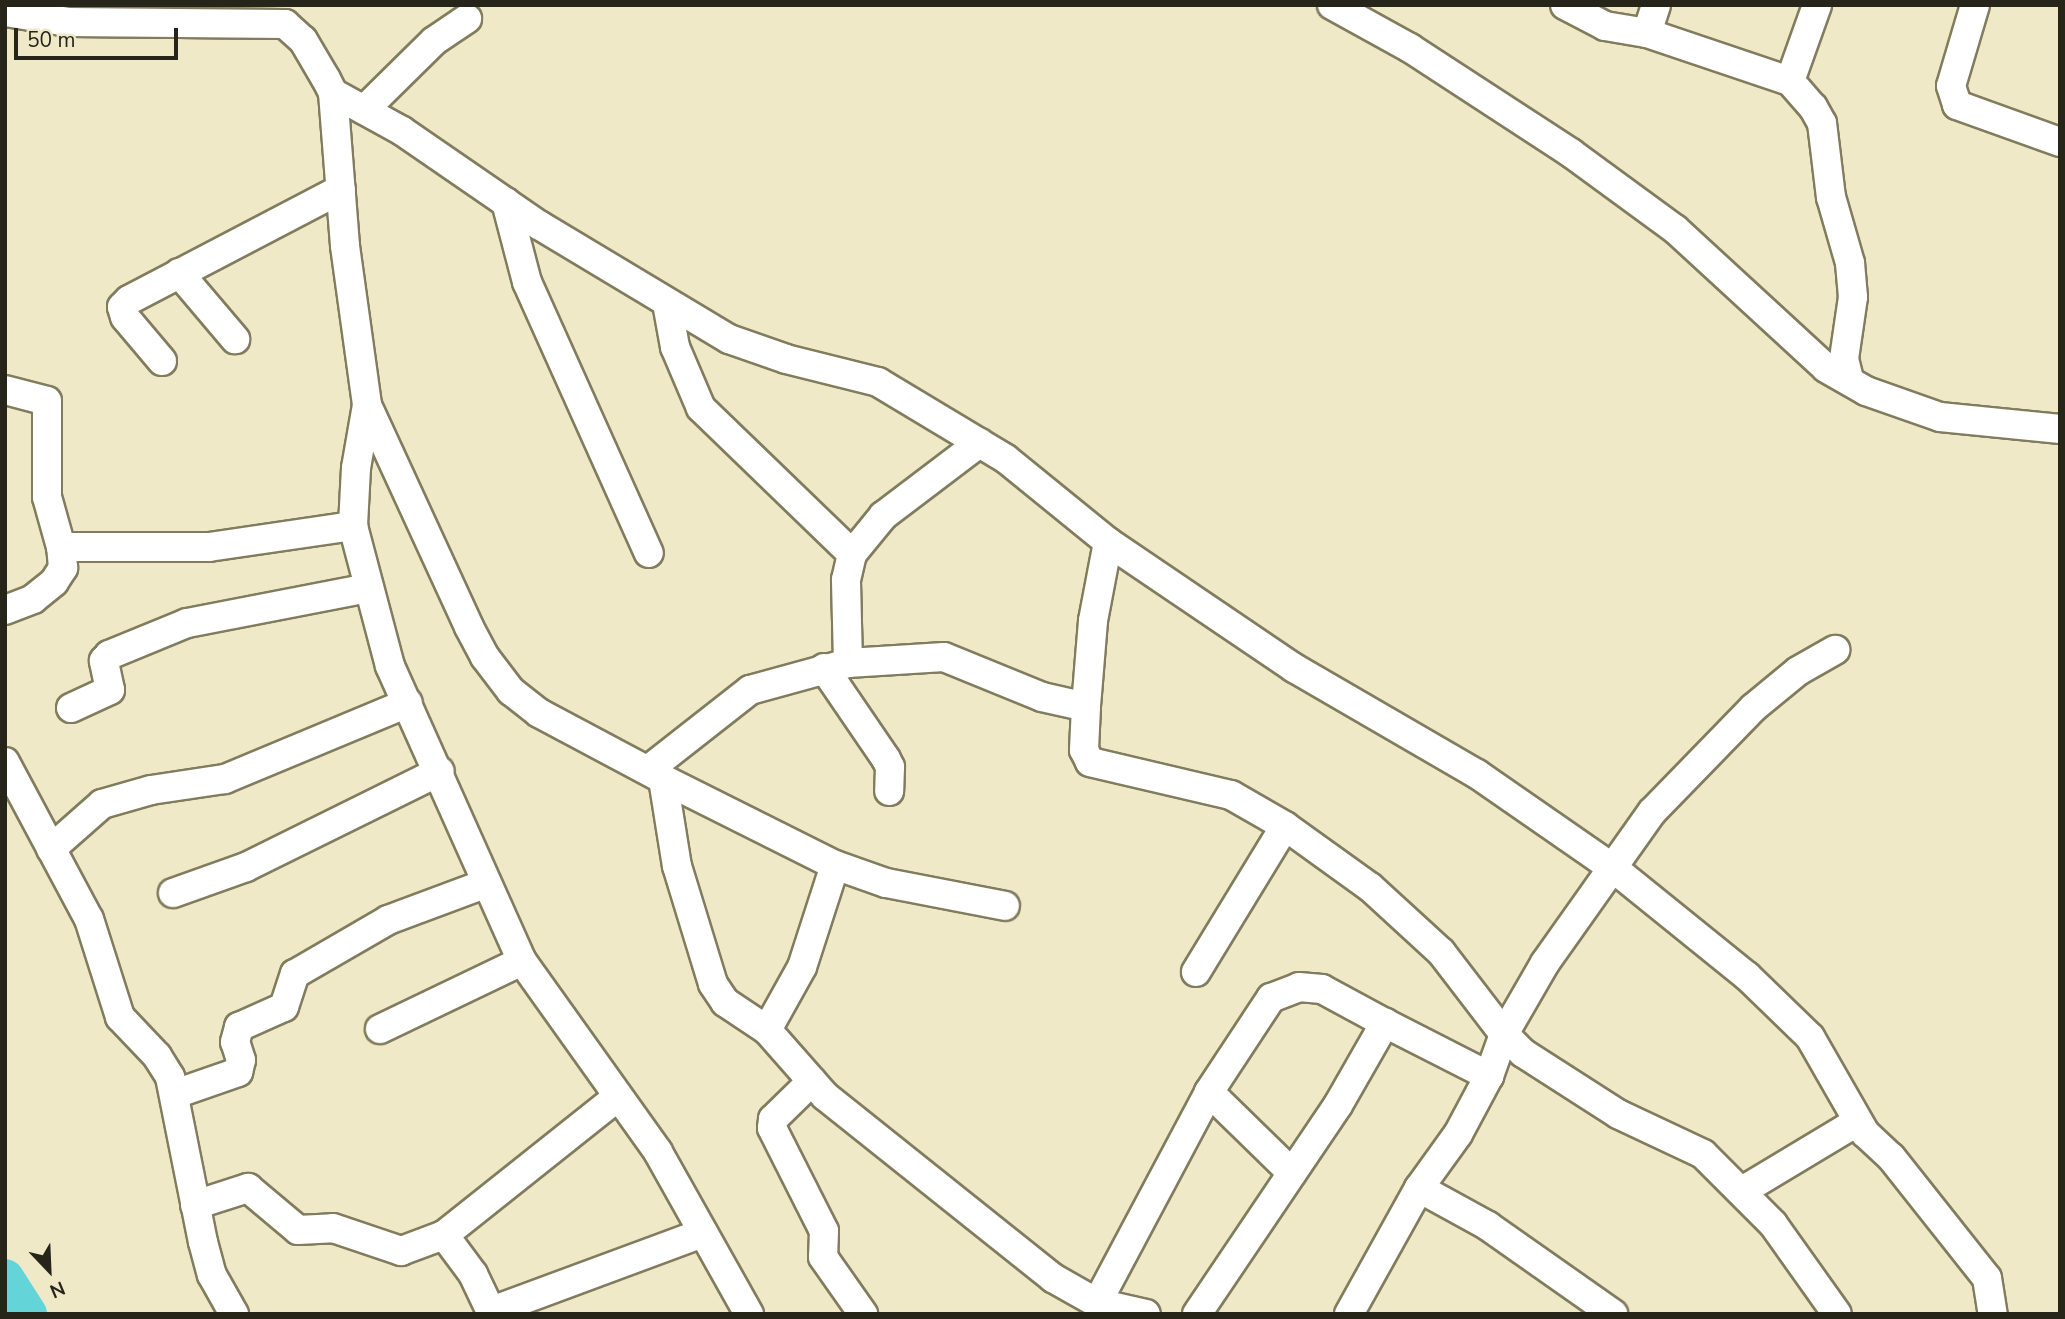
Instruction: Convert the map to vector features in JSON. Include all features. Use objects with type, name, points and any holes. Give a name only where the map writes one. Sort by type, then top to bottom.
[{"type":"street","points":[[1332,5],[1410,48],[1571,153],[1675,229],[1826,368],[1866,391],[1940,417],[2060,429]]},
{"type":"street","points":[[1565,5],[1605,26],[1647,33],[1790,81],[1822,122],[1831,197],[1850,263],[1853,297],[1844,359],[1849,379]]},
{"type":"street","points":[[1647,33],[1656,5]]},
{"type":"street","points":[[1790,81],[1817,5]]},
{"type":"street","points":[[1975,5],[1951,86],[1957,104],[2060,142]]},
{"type":"street","points":[[5,12],[69,22],[285,24],[303,40],[333,93],[341,189],[367,405],[356,468],[353,526],[390,666],[440,771],[485,884],[523,961],[616,1098],[658,1152],[749,1314]]},
{"type":"street","points":[[365,110],[435,41],[467,19]]},
{"type":"street","points":[[333,93],[402,131],[506,202],[729,339],[786,359],[878,382],[979,443],[1108,542],[1294,668],[1477,774],[1613,868],[1791,1017],[1833,1073],[1857,1122],[1891,1157],[1986,1278],[1993,1314]]},
{"type":"street","points":[[162,361],[122,307],[179,273],[341,189]]},
{"type":"street","points":[[506,202],[527,282],[649,553]]},
{"type":"street","points":[[179,273],[235,339]]},
{"type":"street","points":[[667,303],[675,347],[701,408],[852,554]]},
{"type":"street","points":[[5,390],[47,401],[47,497],[61,547],[63,568],[54,582],[33,599],[5,610]]},
{"type":"street","points":[[367,405],[485,657],[511,691],[540,713],[835,865],[886,883],[1005,906]]},
{"type":"street","points":[[889,791],[890,767],[836,666],[846,580],[852,554],[883,516],[979,443]]},
{"type":"street","points":[[61,547],[209,547],[353,526]]},
{"type":"street","points":[[1108,542],[1093,621],[1084,750],[1090,762],[1231,794],[1285,826],[1370,887],[1441,952],[1504,1034],[1523,1053],[1618,1114],[1703,1154],[1773,1224],[1837,1314]]},
{"type":"street","points":[[71,708],[110,690],[104,661],[109,655],[187,623],[369,588]]},
{"type":"street","points":[[1349,1314],[1419,1188],[1458,1134],[1489,1076],[1504,1034],[1545,963],[1652,812],[1753,708],[1798,671],[1835,650]]},
{"type":"street","points":[[655,774],[750,690],[836,666],[944,657],[1042,697],[1086,707]]},
{"type":"street","points":[[51,849],[102,804],[151,790],[225,779],[408,703]]},
{"type":"street","points":[[5,762],[89,919],[120,1017],[158,1056],[175,1094],[195,1205],[212,1275],[234,1314]]},
{"type":"street","points":[[173,892],[246,867],[440,771]]},
{"type":"street","points":[[655,774],[677,866],[713,984],[725,1002],[767,1030],[812,1081],[1001,1240],[1097,1303],[1146,1314]]},
{"type":"street","points":[[1196,972],[1285,826]]},
{"type":"street","points":[[767,1030],[802,967],[835,865]]},
{"type":"street","points":[[175,1094],[238,1072],[241,1060],[235,1042],[239,1027],[284,1007],[295,974],[388,920],[485,884]]},
{"type":"street","points":[[380,1029],[523,961]]},
{"type":"street","points":[[1097,1303],[1209,1092],[1271,998],[1284,991],[1322,989],[1489,1076]]},
{"type":"street","points":[[1197,1314],[1292,1173],[1384,1023]]},
{"type":"street","points":[[812,1081],[773,1119],[772,1128],[824,1231],[823,1257],[863,1314]]},
{"type":"street","points":[[1209,1092],[1292,1173]]},
{"type":"street","points":[[195,1205],[248,1188],[298,1230],[333,1228],[401,1251],[444,1235],[616,1098]]},
{"type":"street","points":[[1742,1191],[1857,1122]]},
{"type":"street","points":[[1419,1188],[1488,1226],[1613,1314]]},
{"type":"street","points":[[444,1235],[473,1274],[492,1312],[703,1233]]},
{"type":"waterway","points":[[5,1278],[28,1314]]}]
